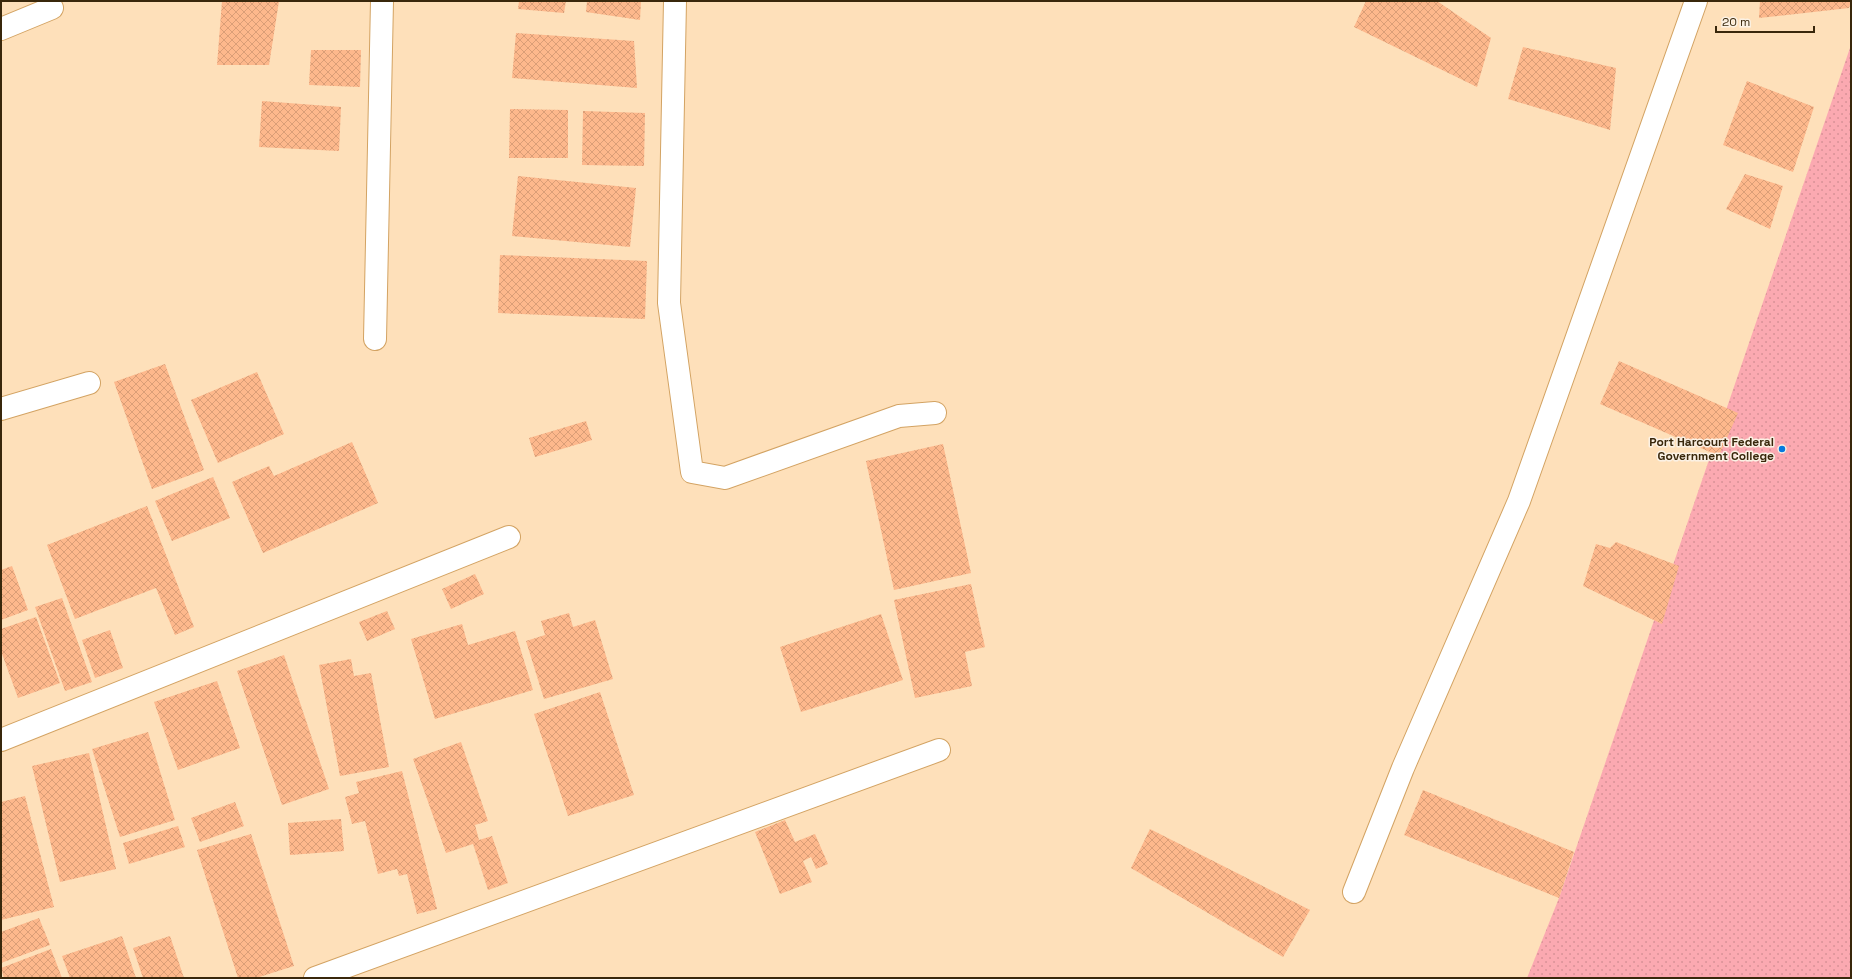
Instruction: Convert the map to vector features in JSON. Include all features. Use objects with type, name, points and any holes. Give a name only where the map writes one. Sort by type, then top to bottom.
[{"type":"street","points":[[375,339],[382,1]]},
{"type":"street","points":[[675,1],[669,303],[692,472],[725,478],[899,416],[935,413]]},
{"type":"street","points":[[1354,892],[1403,768],[1519,501],[1696,1]]},
{"type":"street","points":[[1,30],[52,8]]},
{"type":"street","points":[[1,409],[89,383]]},
{"type":"street","points":[[1,740],[509,537]]},
{"type":"street","points":[[315,978],[939,750]]},
{"type":"shaded area","name":"Port Harcourt Federal Government College","points":[[1851,45],[1851,978],[1527,978],[1559,898]]},
{"type":"building","points":[[222,1],[279,1],[269,65],[217,65]]},
{"type":"building","points":[[519,1],[566,1],[564,13],[518,9]]},
{"type":"building","points":[[587,1],[641,1],[640,20],[586,12]]},
{"type":"building","points":[[1366,1],[1437,1],[1491,38],[1477,87],[1354,27]]},
{"type":"building","points":[[1760,1],[1851,2],[1849,8],[1759,18]]},
{"type":"building","points":[[516,33],[634,41],[637,88],[512,78]]},
{"type":"building","points":[[1523,47],[1616,68],[1610,130],[1508,99]]},
{"type":"building","points":[[311,50],[361,50],[360,87],[309,85]]},
{"type":"building","points":[[1747,81],[1814,107],[1793,172],[1723,145]]},
{"type":"building","points":[[262,101],[341,107],[339,151],[259,147]]},
{"type":"building","points":[[510,109],[568,110],[568,158],[509,158]]},
{"type":"building","points":[[583,111],[645,113],[644,166],[582,165]]},
{"type":"building","points":[[1745,174],[1783,186],[1770,229],[1726,209]]},
{"type":"building","points":[[518,176],[636,188],[630,247],[512,236]]},
{"type":"building","points":[[500,255],[647,261],[645,319],[498,313]]},
{"type":"building","points":[[1619,361],[1738,413],[1719,456],[1600,404]]},
{"type":"building","points":[[165,364],[204,470],[152,489],[114,382]]},
{"type":"building","points":[[257,372],[284,434],[218,463],[191,400]]},
{"type":"building","points":[[586,421],[592,440],[535,457],[529,438]]},
{"type":"building","points":[[352,442],[378,503],[263,553],[232,482],[269,466],[274,476]]},
{"type":"building","points":[[943,444],[971,573],[894,590],[866,461]]},
{"type":"building","points":[[213,477],[230,518],[172,541],[155,501]]},
{"type":"building","points":[[147,506],[194,627],[175,635],[156,588],[75,619],[47,545]]},
{"type":"building","points":[[1616,542],[1679,566],[1662,624],[1583,586],[1596,544],[1610,548]]},
{"type":"building","points":[[12,566],[28,610],[1,620],[1,570]]},
{"type":"building","points":[[475,574],[484,594],[451,609],[442,589]]},
{"type":"building","points":[[971,584],[985,647],[965,652],[972,686],[915,698],[894,600]]},
{"type":"building","points":[[62,598],[92,682],[65,691],[35,607]]},
{"type":"building","points":[[387,611],[395,629],[367,641],[359,622]]},
{"type":"building","points":[[569,613],[573,627],[595,620],[613,679],[544,699],[526,641],[545,635],[541,621]]},
{"type":"building","points":[[881,614],[903,680],[801,712],[780,647]]},
{"type":"building","points":[[36,617],[60,683],[18,698],[1,651],[1,629]]},
{"type":"building","points":[[462,624],[468,645],[515,631],[533,690],[435,719],[411,639]]},
{"type":"building","points":[[110,630],[123,668],[95,678],[82,640]]},
{"type":"building","points":[[284,655],[329,789],[282,805],[237,671]]},
{"type":"building","points":[[351,659],[354,676],[371,673],[389,767],[340,776],[319,665]]},
{"type":"building","points":[[217,681],[240,748],[178,770],[154,702]]},
{"type":"building","points":[[600,692],[634,795],[568,816],[534,714]]},
{"type":"building","points":[[148,732],[175,820],[120,837],[92,749]]},
{"type":"building","points":[[461,742],[488,821],[475,825],[479,840],[492,836],[508,883],[488,890],[473,844],[446,853],[413,759]]},
{"type":"building","points":[[89,753],[116,869],[60,882],[32,766]]},
{"type":"building","points":[[402,771],[437,909],[417,914],[407,874],[399,876],[397,869],[378,874],[365,821],[352,824],[345,797],[359,793],[356,782]]},
{"type":"building","points":[[1423,790],[1574,852],[1559,898],[1404,835]]},
{"type":"building","points":[[25,796],[54,907],[1,920],[1,802]]},
{"type":"building","points":[[235,802],[244,826],[200,842],[191,818]]},
{"type":"building","points":[[341,819],[344,851],[290,855],[288,823]]},
{"type":"building","points":[[785,820],[795,842],[815,834],[828,864],[816,869],[811,857],[803,861],[812,882],[780,894],[755,832]]},
{"type":"building","points":[[178,826],[185,847],[129,864],[123,843]]},
{"type":"building","points":[[1150,829],[1310,910],[1283,957],[1131,868]]},
{"type":"building","points":[[251,834],[294,966],[256,978],[238,978],[197,850]]},
{"type":"building","points":[[39,918],[50,945],[1,963],[1,932]]},
{"type":"building","points":[[122,936],[136,978],[70,978],[62,956]]},
{"type":"building","points":[[170,936],[184,978],[143,978],[133,948]]},
{"type":"building","points":[[51,949],[62,978],[4,978],[1,968]]},
{"type":"place","name":"Port Harcourt Federal Government College","points":[[1782,449]]}]
